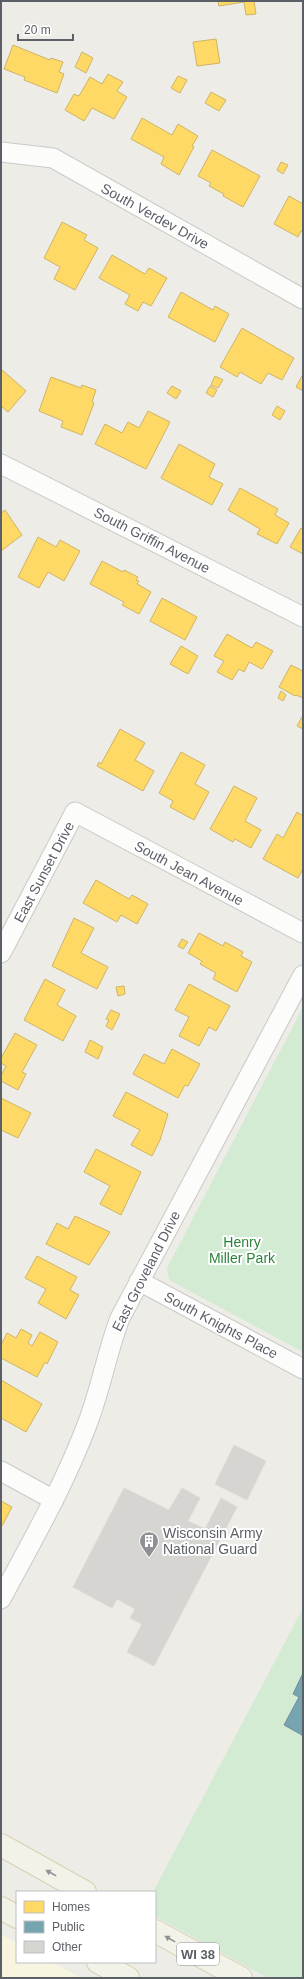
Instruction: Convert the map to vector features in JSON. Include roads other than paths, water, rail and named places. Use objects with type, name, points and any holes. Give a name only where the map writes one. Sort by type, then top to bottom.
[{"type":"main road","points":[[1,1845],[83,1891]]},
{"type":"main road","points":[[1,1908],[16,1916]]},
{"type":"main road","name":"WI 38","points":[[156,1932],[241,1978]]},
{"type":"main road","points":[[100,1963],[128,1978]]},
{"type":"street","name":"South Verdev Drive","points":[[1,152],[53,158],[303,299]]},
{"type":"street","name":"South Griffin Avenue","points":[[1,464],[303,617]]},
{"type":"street","name":"South Jean Avenue","points":[[75,812],[303,933]]},
{"type":"street","name":"East Sunset Drive","points":[[1,953],[75,812]]},
{"type":"street","name":"East Groveland Drive","points":[[1,1599],[54,1500],[74,1459],[89,1421],[105,1362],[118,1324],[139,1281],[303,975]]},
{"type":"street","name":"South Knights Place","points":[[139,1281],[303,1369]]},
{"type":"street","points":[[1,1471],[54,1500]]},
{"type":"place","name":"Wisconsin Army National Guard","points":[[149,1558]]},
{"type":"park label","name":"Henry Miller Park","points":[[242,1250]]}]
